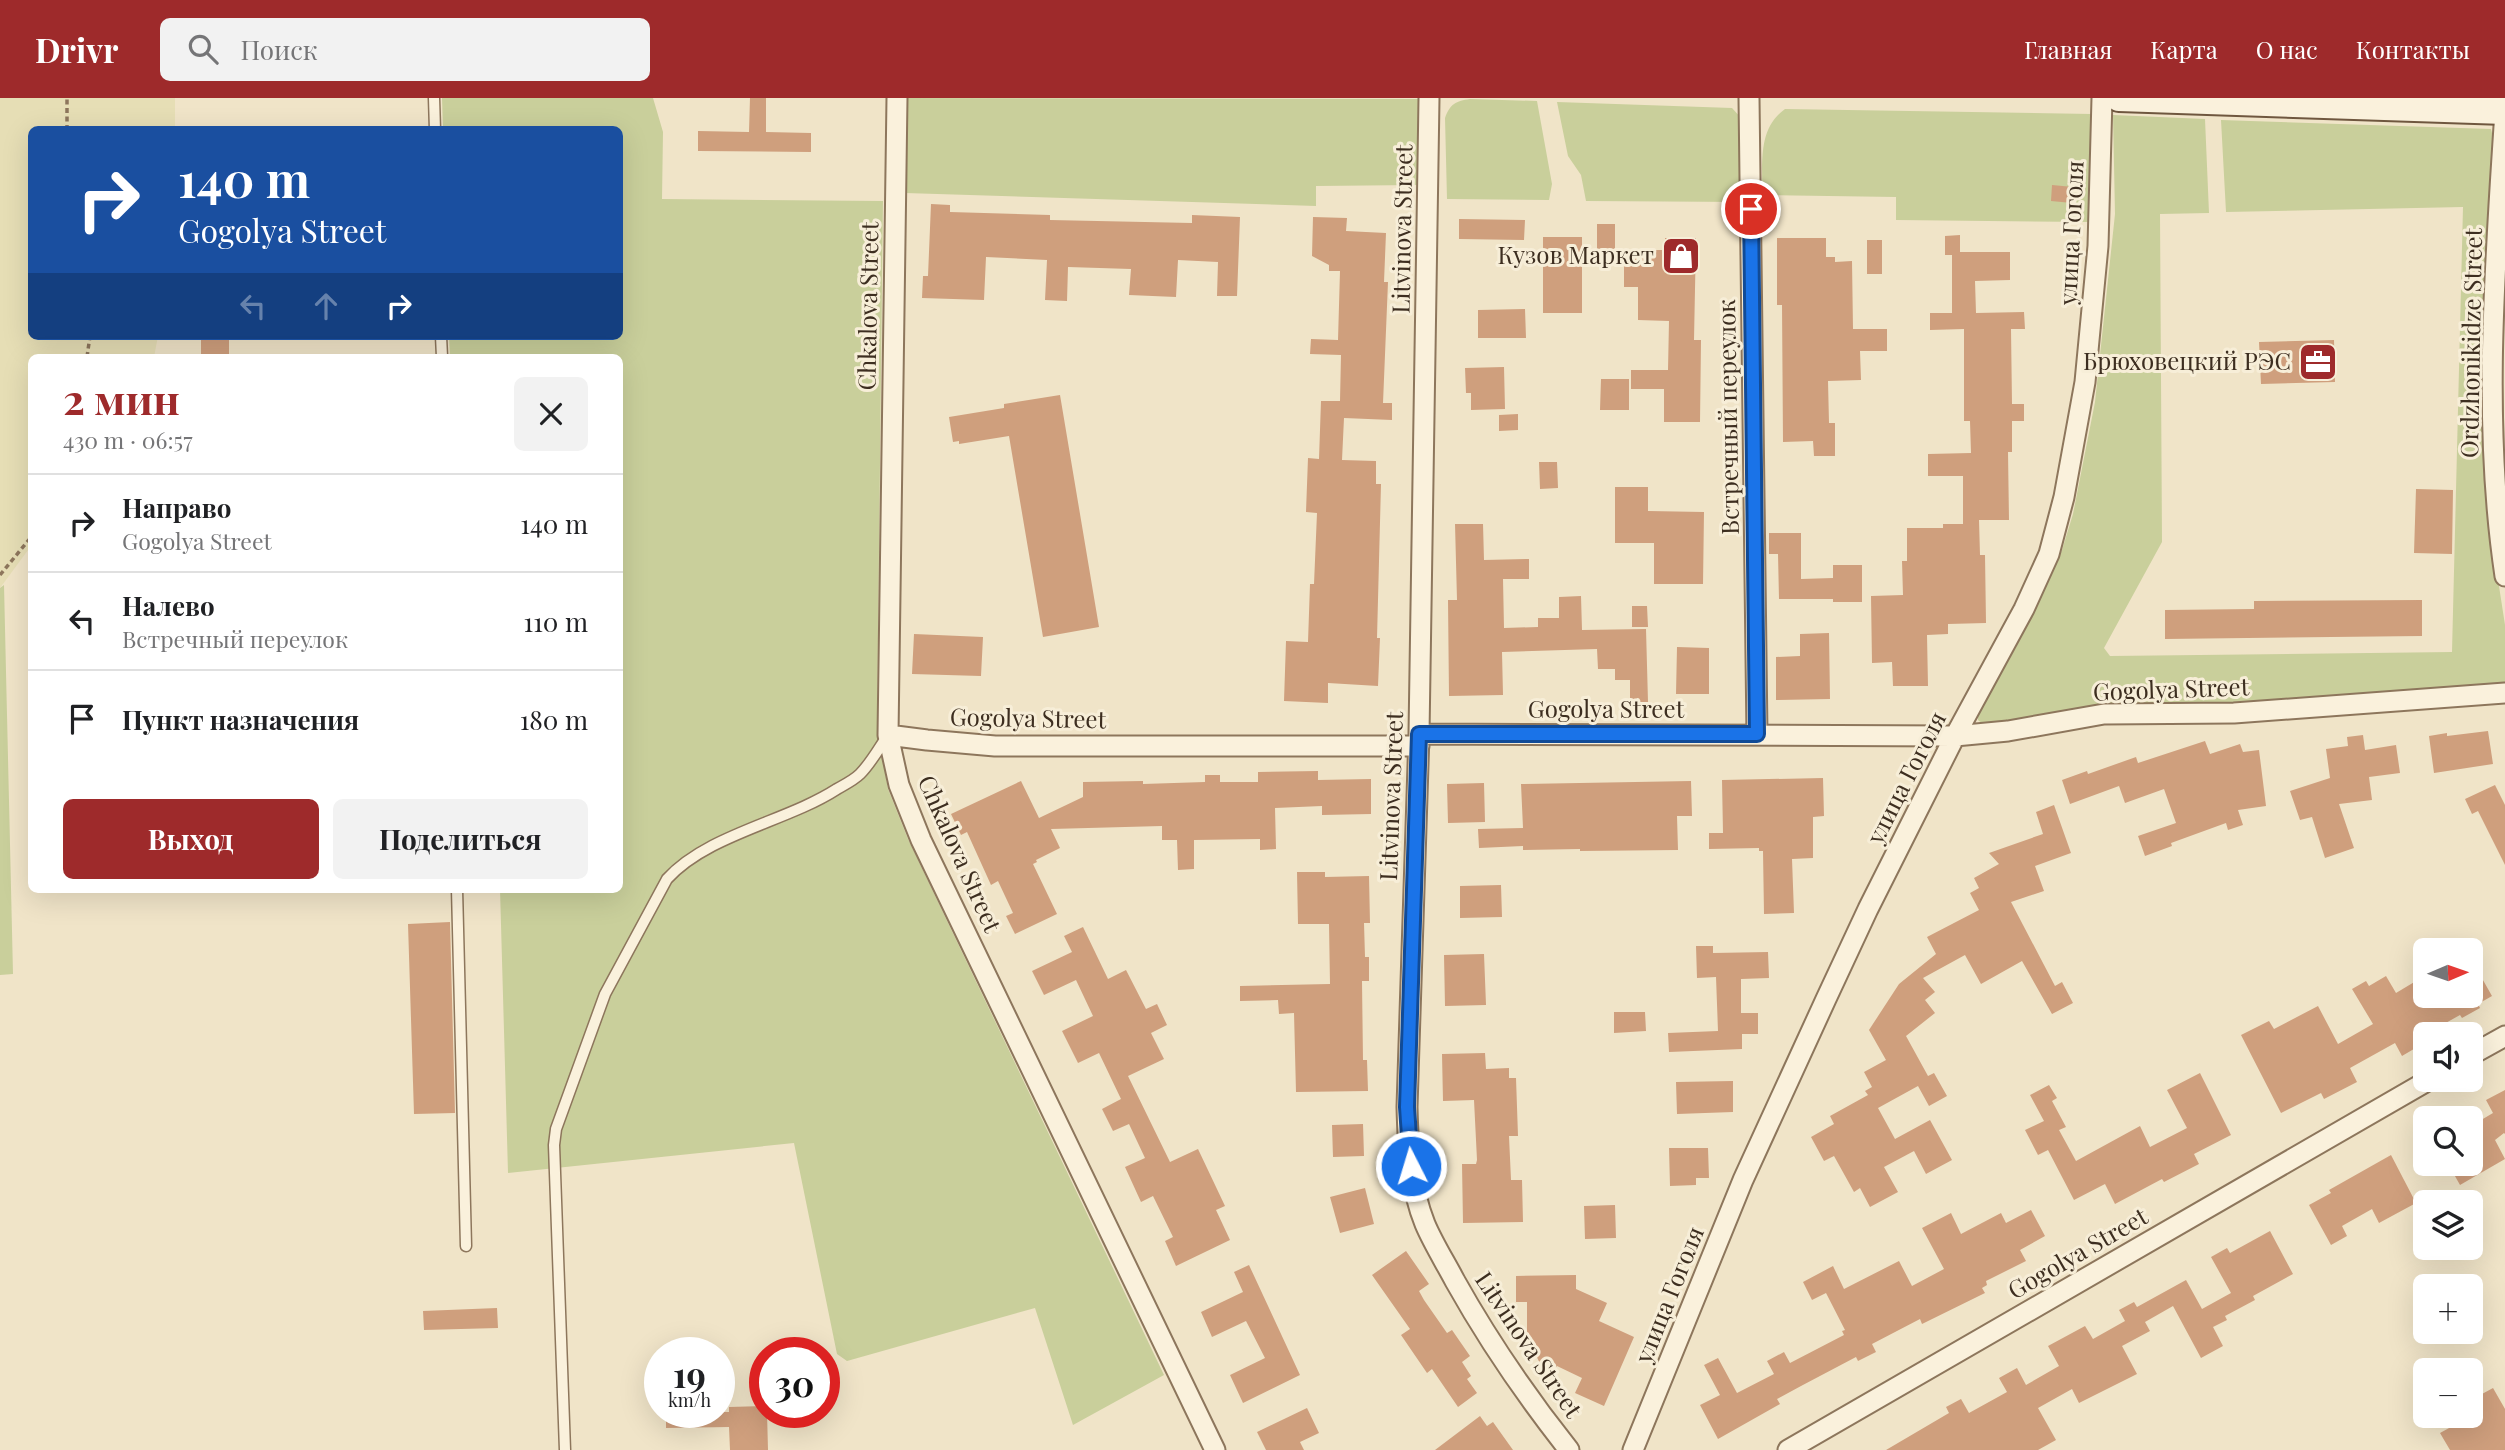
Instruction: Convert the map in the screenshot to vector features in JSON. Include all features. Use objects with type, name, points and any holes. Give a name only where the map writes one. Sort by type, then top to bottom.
[{"type":"main road","points":[[2119,98],[2505,111]]},
{"type":"street","name":"Chkalova Street","points":[[897,98],[888,734],[899,785],[920,839],[1215,1450]]},
{"type":"street","name":"Litvinova Street","points":[[1430,98],[1419,740],[1407,1107],[1408,1148],[1414,1185],[1425,1225],[1478,1321],[1569,1450]]},
{"type":"street","name":"Встречный переулок","points":[[1749,98],[1757,734]]},
{"type":"street","name":"улица Гоголя","points":[[1633,1450],[1743,1180],[1868,909],[1955,736],[2038,581],[2059,519],[2079,421],[2093,302],[2101,195],[2102,98]]},
{"type":"street","name":"Ordzhonikidze Street","points":[[2505,111],[2494,285],[2493,395],[2497,500],[2505,576]]},
{"type":"street","name":"Gogolya Street","points":[[888,734],[995,746],[1757,734],[1955,736],[2008,731],[2104,714],[2234,713],[2505,693]]},
{"type":"street","points":[[2483,1048],[2505,1036]]},
{"type":"street","name":"Gogolya Street","points":[[1788,1450],[2413,1089]]},
{"type":"lane","points":[[434,98],[435,126]]},
{"type":"lane","points":[[565,1450],[554,1145],[556,1129],[605,994],[667,879],[676,870],[735,835],[828,795],[859,775],[888,734]]},
{"type":"lane","points":[[457,893],[466,1246]]},
{"type":"path","points":[[66,126],[67,98]]},
{"type":"path","points":[[0,575],[28,541]]},
{"type":"shaded area","points":[[0,98],[175,98],[175,126],[28,126],[28,340],[157,340],[155,354],[28,354],[28,550],[0,588]]},
{"type":"green space","points":[[442,98],[653,98],[663,132],[662,199],[883,201],[877,726],[888,789],[908,839],[1164,1375],[1073,1425],[1035,1308],[847,1361],[840,1356],[840,1337],[834,1337],[794,1143],[508,1173],[500,893],[623,893],[623,354],[450,354],[449,340],[623,340],[623,126],[443,126]]},
{"type":"green space","points":[[905,98],[1419,99],[1417,185],[1316,186],[1316,206],[905,193]]},
{"type":"green space","points":[[1470,99],[1537,101],[1552,184],[1549,200],[1447,199],[1445,118],[1454,104]]},
{"type":"green space","points":[[1557,102],[1732,108],[1742,119],[1743,202],[1586,201],[1581,175],[1568,156]]},
{"type":"green space","points":[[1785,109],[2092,114],[2092,222],[1896,220],[1896,197],[1762,195],[1763,148],[1770,127]]},
{"type":"green space","points":[[2113,115],[2205,119],[2209,213],[2160,214],[2162,542],[2104,648],[2110,656],[2452,652],[2463,207],[2226,212],[2221,120],[2491,129],[2494,141],[2490,528],[2505,625],[2505,682],[2500,685],[2206,706],[2101,704],[1985,726],[1978,720],[1978,713],[2015,649],[2062,550],[2073,514],[2095,402],[2115,214]]},
{"type":"green space","points":[[4,585],[13,974],[0,975],[0,588]]},
{"type":"building","points":[[750,98],[766,98],[766,132],[811,133],[811,152],[698,151],[698,131],[749,132]]},
{"type":"building","points":[[2052,185],[2073,187],[2072,203],[2051,201]]},
{"type":"building","points":[[931,204],[950,205],[950,212],[1050,215],[1050,220],[1192,223],[1192,215],[1240,217],[1237,296],[1217,296],[1218,262],[1178,260],[1176,297],[1129,295],[1131,269],[1068,267],[1067,301],[1045,300],[1047,260],[986,257],[984,300],[922,298],[923,276],[928,276]]},
{"type":"building","points":[[1313,217],[1347,218],[1346,231],[1386,233],[1384,282],[1388,282],[1383,403],[1392,403],[1392,420],[1344,418],[1342,460],[1376,461],[1376,484],[1381,484],[1378,686],[1328,683],[1328,703],[1284,701],[1286,641],[1308,642],[1310,584],[1314,584],[1317,513],[1306,512],[1308,458],[1319,459],[1321,401],[1340,401],[1341,355],[1310,354],[1311,339],[1338,340],[1340,271],[1329,271],[1329,265],[1312,256]]},
{"type":"building","points":[[1459,219],[1525,220],[1524,240],[1459,239]]},
{"type":"building","points":[[1597,224],[1615,224],[1615,249],[1597,249]]},
{"type":"building","points":[[1960,235],[1960,252],[2010,252],[2010,280],[1975,281],[1976,313],[2024,312],[2025,329],[2011,329],[2012,404],[2024,404],[2024,421],[2012,421],[2012,452],[2008,452],[2009,520],[1979,520],[1980,555],[1985,555],[1986,623],[1948,624],[1948,634],[1927,635],[1928,686],[1893,686],[1892,662],[1872,663],[1871,596],[1903,595],[1902,561],[1907,561],[1907,528],[1943,528],[1943,524],[1963,524],[1963,476],[1928,476],[1928,454],[1971,453],[1970,421],[1964,421],[1964,329],[1930,330],[1930,313],[1952,313],[1952,255],[1945,255],[1945,236]]},
{"type":"building","points":[[1543,237],[1582,237],[1582,313],[1543,313]]},
{"type":"building","points":[[1665,238],[1696,238],[1694,340],[1701,340],[1700,422],[1664,422],[1664,389],[1631,389],[1631,370],[1668,370],[1669,321],[1638,320],[1638,287],[1624,287],[1624,250],[1665,250]]},
{"type":"building","points":[[1777,238],[1826,238],[1826,257],[1835,257],[1835,262],[1852,261],[1853,329],[1887,329],[1887,351],[1860,351],[1861,380],[1828,381],[1829,423],[1835,423],[1835,456],[1814,456],[1813,441],[1783,442],[1782,305],[1777,305]]},
{"type":"building","points":[[1867,240],[1882,240],[1882,274],[1867,274]]},
{"type":"building","points":[[1525,309],[1526,338],[1478,338],[1478,310]]},
{"type":"building","points":[[201,340],[229,340],[229,354],[201,354]]},
{"type":"building","points":[[2334,340],[2335,382],[2261,384],[2259,342]]},
{"type":"building","points":[[1504,367],[1505,409],[1471,410],[1471,393],[1466,393],[1465,368]]},
{"type":"building","points":[[1601,379],[1629,379],[1629,410],[1600,410]]},
{"type":"building","points":[[1060,395],[1099,627],[1043,637],[1009,436],[959,444],[959,441],[953,442],[949,417]]},
{"type":"building","points":[[1518,414],[1518,430],[1499,431],[1499,415]]},
{"type":"building","points":[[1539,462],[1557,462],[1558,488],[1540,489]]},
{"type":"building","points":[[1615,487],[1648,487],[1648,511],[1704,512],[1703,584],[1654,584],[1654,543],[1615,543]]},
{"type":"building","points":[[2416,489],[2453,490],[2452,554],[2414,553]]},
{"type":"building","points":[[1455,524],[1483,524],[1484,560],[1529,559],[1529,579],[1503,579],[1504,628],[1538,627],[1538,618],[1559,618],[1559,597],[1581,596],[1582,630],[1646,629],[1648,702],[1630,702],[1630,680],[1615,680],[1615,669],[1598,669],[1597,649],[1502,652],[1503,695],[1449,696],[1448,600],[1457,600]]},
{"type":"building","points":[[1769,533],[1801,533],[1801,579],[1833,578],[1833,565],[1862,565],[1862,602],[1779,599],[1778,554],[1769,554]]},
{"type":"building","points":[[2422,600],[2422,636],[2165,639],[2165,610],[2254,609],[2254,601]]},
{"type":"building","points":[[1632,606],[1647,606],[1648,627],[1632,627]]},
{"type":"building","points":[[1829,633],[1830,699],[1776,700],[1776,657],[1800,656],[1800,634]]},
{"type":"building","points":[[914,634],[983,637],[981,676],[912,674]]},
{"type":"building","points":[[1677,647],[1709,648],[1709,694],[1676,694]]},
{"type":"building","points":[[2488,731],[2493,764],[2434,773],[2429,736]]},
{"type":"building","points":[[2363,735],[2365,750],[2396,745],[2400,773],[2369,777],[2372,800],[2339,804],[2354,848],[2325,858],[2312,817],[2300,820],[2290,791],[2330,778],[2326,749],[2348,746],[2347,737]]},
{"type":"building","points":[[2205,741],[2210,754],[2240,744],[2243,752],[2259,750],[2266,806],[2238,810],[2243,825],[2228,830],[2226,823],[2171,843],[2172,846],[2145,856],[2138,836],[2176,823],[2164,789],[2125,803],[2119,786],[2070,804],[2062,780],[2136,757],[2138,763]]},
{"type":"building","points":[[1318,771],[1318,780],[1371,779],[1371,814],[1322,815],[1322,806],[1275,808],[1276,849],[1260,850],[1260,839],[1194,840],[1194,869],[1178,870],[1177,840],[1162,840],[1162,826],[1051,829],[1060,848],[1033,864],[1057,914],[1015,934],[1006,916],[1013,913],[998,881],[991,885],[967,832],[961,835],[951,814],[1021,781],[1039,818],[1083,797],[1083,782],[1205,782],[1205,775],[1220,775],[1220,782],[1258,782],[1258,772]]},
{"type":"building","points":[[1823,778],[1824,816],[1813,817],[1813,858],[1792,859],[1794,913],[1764,914],[1763,851],[1759,851],[1759,848],[1709,849],[1709,833],[1723,833],[1722,780]]},
{"type":"building","points":[[1691,781],[1692,816],[1677,816],[1678,850],[1523,850],[1523,846],[1479,848],[1478,829],[1523,828],[1521,784]]},
{"type":"building","points":[[1484,783],[1485,822],[1448,823],[1447,784]]},
{"type":"building","points":[[2495,785],[2505,805],[2505,865],[2478,811],[2472,814],[2465,799]]},
{"type":"building","points":[[2054,805],[2071,853],[2035,866],[2044,891],[2011,902],[2055,986],[2062,982],[2073,1003],[2052,1014],[2022,961],[1981,984],[1965,955],[1923,978],[1935,992],[1925,1000],[1935,1013],[1906,1036],[1928,1076],[1934,1073],[1947,1096],[1929,1106],[1918,1086],[1878,1108],[1895,1139],[1930,1120],[1952,1160],[1926,1174],[1914,1151],[1884,1167],[1898,1192],[1870,1207],[1860,1188],[1854,1192],[1834,1156],[1824,1161],[1811,1137],[1834,1124],[1830,1116],[1868,1095],[1865,1091],[1872,1087],[1864,1072],[1886,1060],[1869,1030],[1899,984],[1936,954],[1927,937],[1979,910],[1970,893],[1979,888],[1974,878],[1999,864],[1989,853],[2043,834],[2036,812]]},
{"type":"building","points":[[1297,872],[1325,872],[1325,877],[1369,876],[1370,923],[1364,923],[1369,981],[1362,981],[1363,1060],[1367,1060],[1368,1091],[1296,1092],[1294,1013],[1279,1014],[1278,1000],[1240,1001],[1240,986],[1330,984],[1329,924],[1298,924]]},
{"type":"building","points":[[1501,885],[1502,917],[1460,918],[1460,886]]},
{"type":"building","points":[[450,922],[455,1113],[414,1114],[408,924]]},
{"type":"building","points":[[1083,927],[1108,979],[1126,970],[1146,1009],[1157,1004],[1167,1025],[1151,1033],[1164,1059],[1128,1076],[1170,1162],[1198,1149],[1225,1206],[1216,1210],[1230,1240],[1176,1266],[1165,1241],[1173,1237],[1153,1196],[1141,1202],[1125,1167],[1145,1158],[1129,1124],[1113,1131],[1102,1109],[1121,1099],[1099,1053],[1078,1063],[1062,1031],[1093,1016],[1076,980],[1044,995],[1032,971],[1072,952],[1064,936]]},
{"type":"building","points":[[1696,946],[1713,946],[1713,953],[1768,952],[1769,978],[1741,979],[1741,1013],[1758,1013],[1758,1034],[1742,1034],[1742,1049],[1669,1052],[1668,1033],[1718,1031],[1716,977],[1697,978]]},
{"type":"building","points":[[1484,954],[1486,1005],[1445,1006],[1444,955]]},
{"type":"building","points":[[2386,976],[2396,993],[2413,983],[2413,1008],[2480,1008],[2447,1022],[2413,1022],[2413,1050],[2402,1056],[2395,1043],[2350,1068],[2357,1082],[2324,1099],[2321,1093],[2281,1113],[2241,1035],[2269,1021],[2274,1029],[2318,1006],[2338,1044],[2373,1024],[2352,989],[2366,981],[2369,986]]},
{"type":"building","points":[[2483,980],[2492,996],[2483,1001]]},
{"type":"building","points":[[1614,1012],[1645,1012],[1646,1031],[1614,1033]]},
{"type":"building","points":[[1485,1053],[1486,1069],[1509,1068],[1509,1078],[1516,1078],[1518,1136],[1509,1136],[1511,1180],[1522,1180],[1523,1222],[1463,1223],[1462,1164],[1476,1164],[1477,1160],[1474,1100],[1443,1101],[1442,1054]]},
{"type":"building","points":[[2200,1073],[2231,1135],[2194,1154],[2199,1164],[2164,1182],[2162,1179],[2115,1204],[2105,1184],[2074,1200],[2048,1150],[2038,1155],[2025,1130],[2044,1121],[2030,1095],[2049,1085],[2057,1098],[2052,1101],[2066,1127],[2059,1130],[2076,1161],[2140,1126],[2150,1147],[2187,1128],[2167,1090]]},
{"type":"building","points":[[1733,1081],[1733,1112],[1677,1114],[1676,1082]]},
{"type":"building","points":[[2505,1090],[2505,1134],[2495,1140],[2505,1159],[2483,1172],[2483,1119],[2493,1113],[2486,1100]]},
{"type":"building","points":[[1363,1124],[1364,1156],[1333,1157],[1332,1125]]},
{"type":"building","points":[[1669,1148],[1708,1148],[1709,1178],[1696,1178],[1696,1185],[1670,1186]]},
{"type":"building","points":[[2391,1155],[2413,1197],[2413,1205],[2379,1223],[2372,1209],[2342,1226],[2347,1236],[2331,1245],[2309,1205],[2331,1193],[2329,1190]]},
{"type":"building","points":[[2455,1176],[2476,1176],[2460,1185]]},
{"type":"building","points":[[1365,1188],[1374,1224],[1340,1233],[1330,1197]]},
{"type":"building","points":[[1615,1205],[1616,1238],[1585,1239],[1584,1206]]},
{"type":"building","points":[[2031,1210],[2045,1236],[2020,1250],[2026,1261],[1986,1281],[1987,1285],[1982,1288],[1985,1293],[1922,1324],[1920,1319],[1872,1344],[1876,1352],[1858,1361],[1856,1357],[1777,1399],[1780,1404],[1718,1439],[1700,1405],[1720,1395],[1704,1365],[1718,1358],[1737,1393],[1774,1374],[1767,1361],[1784,1352],[1790,1363],[1844,1335],[1842,1331],[1845,1330],[1826,1293],[1812,1300],[1803,1282],[1833,1266],[1844,1289],[1899,1261],[1912,1286],[1944,1269],[1922,1228],[1951,1213],[1961,1234],[2001,1213],[2006,1223]]},
{"type":"building","points":[[2270,1231],[2293,1274],[2253,1296],[2255,1300],[2225,1316],[2227,1320],[2213,1327],[2223,1346],[2201,1358],[2173,1306],[2145,1322],[2150,1331],[2122,1346],[2137,1374],[2079,1403],[2072,1389],[2038,1408],[2056,1440],[2038,1450],[1886,1450],[1949,1413],[1946,1407],[1961,1399],[1969,1413],[2007,1392],[1999,1378],[2017,1368],[2026,1385],[2059,1366],[2048,1346],[2085,1326],[2093,1339],[2125,1321],[2119,1310],[2134,1302],[2137,1307],[2186,1280],[2202,1309],[2231,1293],[2211,1257],[2227,1248],[2230,1253]]},
{"type":"building","points":[[1406,1251],[1429,1284],[1419,1291],[1424,1300],[1447,1333],[1452,1330],[1470,1356],[1462,1362],[1471,1376],[1467,1379],[1477,1393],[1458,1407],[1432,1369],[1427,1373],[1401,1335],[1410,1329],[1372,1275]]},
{"type":"building","points":[[1249,1265],[1300,1375],[1243,1403],[1230,1375],[1265,1358],[1246,1321],[1212,1337],[1201,1312],[1243,1292],[1234,1272]]},
{"type":"building","points":[[1576,1275],[1576,1289],[1607,1303],[1599,1321],[1634,1337],[1604,1406],[1575,1393],[1582,1378],[1557,1366],[1546,1377],[1531,1344],[1527,1344],[1527,1302],[1516,1302],[1516,1276]]},
{"type":"building","points":[[497,1308],[498,1328],[424,1330],[423,1311]]},
{"type":"building","points":[[2493,1388],[2505,1409],[2505,1450],[2450,1450],[2440,1433],[2449,1428],[2483,1428],[2483,1393]]},
{"type":"building","points":[[749,1406],[749,1428],[767,1428],[768,1450],[730,1450],[729,1428],[735,1428],[735,1407]]},
{"type":"building","points":[[1307,1408],[1319,1433],[1300,1442],[1304,1450],[1266,1450],[1257,1432]]},
{"type":"building","points":[[1480,1416],[1487,1426],[1493,1422],[1513,1450],[1435,1450]]},
{"type":"place","name":"Кузов Маркет","points":[[1681,256]]},
{"type":"place","name":"Брюховецкий РЭС","points":[[2318,362]]},
{"type":"route","points":[[1411,1166],[1407,1107],[1419,734],[1757,734],[1751,209]]}]
